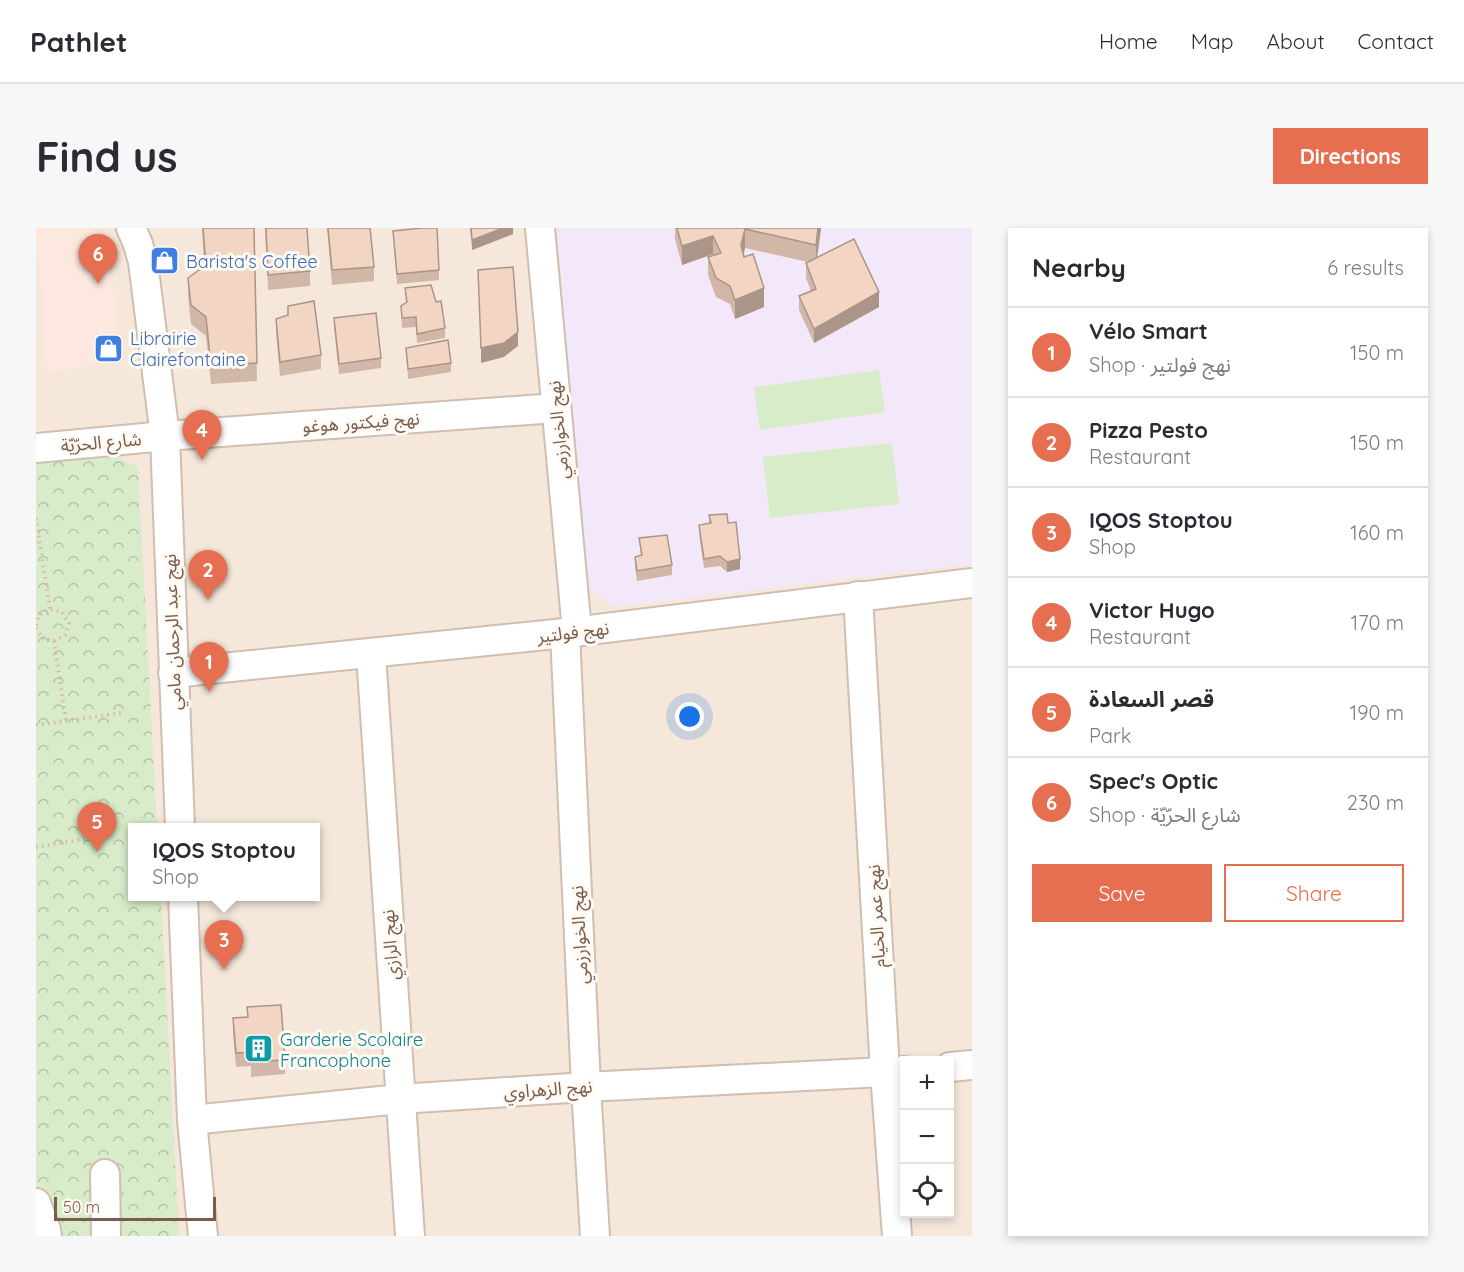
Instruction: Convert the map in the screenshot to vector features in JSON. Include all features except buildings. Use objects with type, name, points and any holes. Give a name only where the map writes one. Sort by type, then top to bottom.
[{"type":"street","name":"نهج عبد الرحمان مامي","points":[[131,228],[143,262],[165,436],[180,823]]},
{"type":"street","name":"نهج الخوارزمي","points":[[540,228],[556,408],[571,632],[586,1087],[595,1236]]},
{"type":"street","name":"نهج فيكتور هوغو","points":[[165,436],[556,408]]},
{"type":"street","name":"شارع الحرّيّة","points":[[36,448],[165,436]]},
{"type":"street","name":"نهج فولتير","points":[[173,673],[571,632],[972,583]]},
{"type":"street","name":"نهج عمر الخيام","points":[[858,596],[895,1072],[897,1236]]},
{"type":"street","name":"نهج الرازي","points":[[371,654],[410,1236]]},
{"type":"street","points":[[183,901],[192,1120],[203,1236]]},
{"type":"street","points":[[954,1067],[972,1065]]},
{"type":"street","name":"نهج الزهراوي","points":[[192,1120],[400,1099],[586,1087],[895,1072]]},
{"type":"street","points":[[105,1174],[106,1236]]},
{"type":"street","points":[[36,1203],[46,1236]]},
{"type":"path","points":[[36,518],[50,609]]},
{"type":"path","points":[[50,609],[62,612],[69,623],[65,635],[54,641],[42,638],[36,627],[39,615],[50,609]]},
{"type":"path","points":[[54,641],[66,721]]},
{"type":"path","points":[[36,725],[121,713]]},
{"type":"path","points":[[36,847],[90,838]]},
{"type":"shaded area","points":[[36,228],[972,228],[972,1236],[36,1236]]},
{"type":"shaded area","points":[[36,228],[86,228],[106,238],[122,362],[47,372]]},
{"type":"shaded area","points":[[557,228],[972,228],[972,564],[615,607],[585,584]]},
{"type":"green space","points":[[879,370],[885,412],[760,430],[754,387]]},
{"type":"green space","points":[[892,443],[899,504],[770,518],[763,457]]},
{"type":"green space","points":[[106,452],[138,467],[157,823],[128,823],[128,901],[161,901],[179,1236],[36,1236],[36,461]]},
{"type":"place","name":"Barista's Coffee","points":[[165,261]]},
{"type":"place","name":"Spec's Optic","points":[[98,284]]},
{"type":"place","name":"Librairie Clairefontaine","points":[[109,348]]},
{"type":"place","name":"Victor Hugo","points":[[202,460]]},
{"type":"place","name":"Pizza Pesto","points":[[208,600]]},
{"type":"place","name":"Vélo Smart","points":[[209,692]]},
{"type":"place","name":"قصر السعادة","points":[[97,852]]},
{"type":"place","name":"IQOS Stoptou","points":[[224,970]]},
{"type":"place","name":"Garderie Scolaire Francophone","points":[[259,1049]]}]
